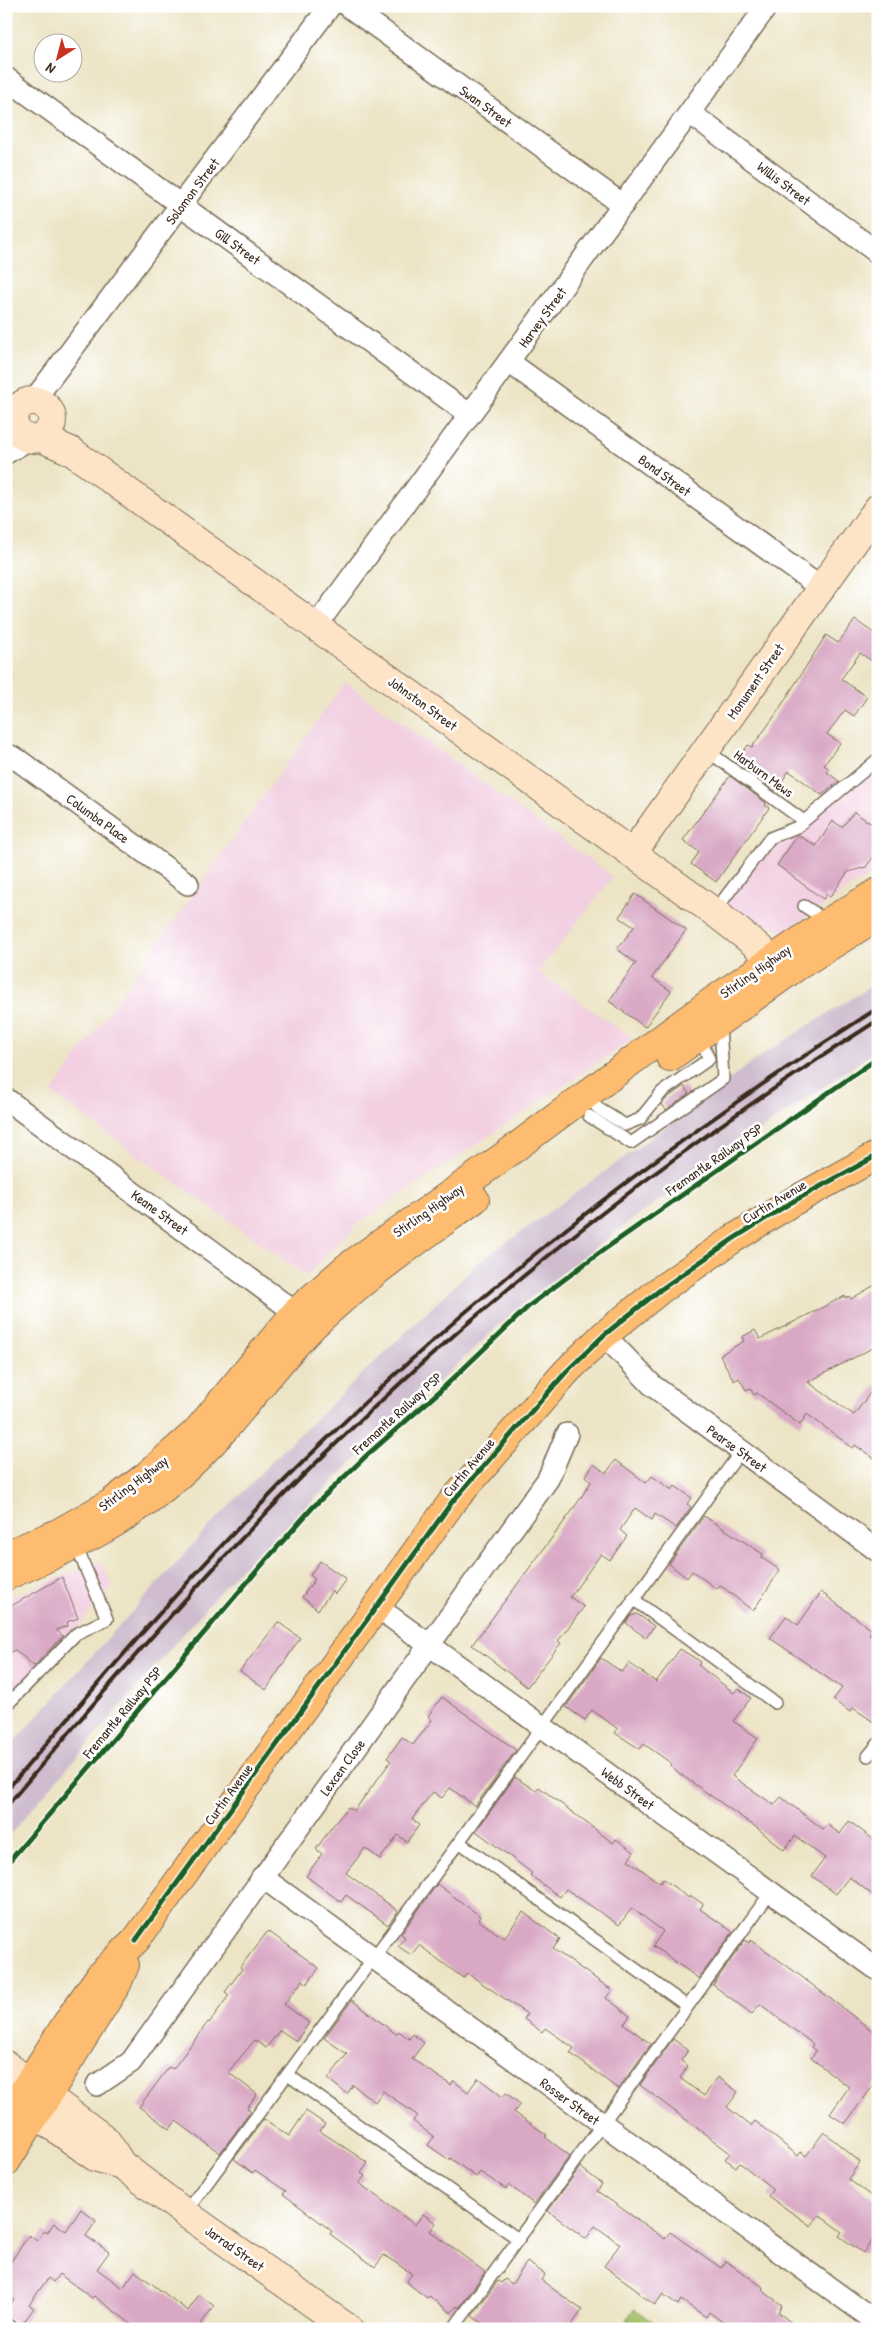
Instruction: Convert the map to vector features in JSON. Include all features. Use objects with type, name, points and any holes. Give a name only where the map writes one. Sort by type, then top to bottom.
[{"type":"main road","name":"Stirling Highway","points":[[591,1107],[710,1019],[772,960],[812,916],[878,892]]},
{"type":"main road","name":"Stirling Highway","points":[[6,1576],[76,1546],[110,1528],[142,1506],[178,1477],[211,1444],[346,1268],[591,1107],[710,1019],[878,916]]},
{"type":"main road","name":"Curtin Avenue","points":[[6,2162],[24,2102],[49,2048],[101,1974],[136,1940],[452,1502],[529,1413],[604,1335],[660,1290],[733,1239],[792,1202],[878,1155]]},
{"type":"main road","name":"Stirling Highway","points":[[6,1555],[58,1533],[111,1503],[146,1476],[196,1432],[305,1319]]},
{"type":"street","name":"Solomon Street","points":[[25,417],[54,375],[330,6]]},
{"type":"street","name":"Swan Street","points":[[348,6],[624,205]]},
{"type":"street","name":"Harvey Street","points":[[316,626],[767,6]]},
{"type":"street","name":"Gill Street","points":[[6,78],[470,415]]},
{"type":"street","name":"Willis Street","points":[[690,113],[878,253]]},
{"type":"street","name":"Bond Street","points":[[509,362],[821,588]]},
{"type":"street","name":"Johnston Street","points":[[25,417],[714,912],[772,960]]},
{"type":"street","points":[[6,453],[25,417]]},
{"type":"street","name":"Monument Street","points":[[632,854],[878,508]]},
{"type":"street","name":"Columba Place","points":[[6,754],[18,760],[188,884]]},
{"type":"street","name":"Keane Street","points":[[6,1099],[305,1319]]},
{"type":"street","name":"Pearse Street","points":[[604,1335],[653,1386],[878,1551]]},
{"type":"street","name":"Lexcen Close","points":[[97,2085],[131,2062],[548,1479],[567,1434]]},
{"type":"street","name":"Webb Street","points":[[377,1607],[878,1970]]},
{"type":"street","name":"Rosser Street","points":[[262,1877],[878,2323]]},
{"type":"street","name":"Jarrad Street","points":[[6,2065],[24,2102],[95,2157],[122,2165],[185,2213],[349,2329]]},
{"type":"lane","name":"Harburn Mews","points":[[706,750],[804,821]]},
{"type":"lane","points":[[714,912],[770,838],[797,827],[878,759]]},
{"type":"lane","points":[[591,1107],[631,1143],[723,1079],[710,1019]]},
{"type":"lane","points":[[185,2213],[459,1842],[740,1451]]},
{"type":"lane","points":[[6,1706],[76,1634],[107,1619],[76,1546]]},
{"type":"lane","points":[[633,1599],[775,1703]]},
{"type":"lane","points":[[868,1756],[878,1744]]},
{"type":"lane","points":[[459,1842],[687,2006]]},
{"type":"lane","points":[[453,2329],[771,1892]]},
{"type":"lane","points":[[288,2074],[518,2239]]},
{"type":"lane","points":[[6,2323],[14,2329]]},
{"type":"shaded area","points":[[345,682],[613,877],[538,972],[633,1039],[355,1226],[306,1276],[51,1093]]},
{"type":"shaded area","points":[[878,763],[878,870],[784,931],[712,900]]},
{"type":"shaded area","points":[[878,982],[878,1049],[630,1221],[516,1309],[236,1573],[6,1839],[6,1751],[207,1529],[274,1459],[479,1262],[765,1053]]},
{"type":"shaded area","points":[[100,1561],[113,1586],[6,1711],[6,1599]]},
{"type":"green space","points":[[634,2309],[661,2329],[640,2329],[627,2319]]},
{"type":"building","points":[[855,620],[878,636],[878,665],[860,653],[841,679],[867,697],[854,716],[845,710],[827,734],[840,743],[824,765],[829,769],[827,772],[839,781],[822,795],[789,771],[775,791],[736,762],[748,745],[752,747],[774,717],[826,635],[838,643]]},
{"type":"building","points":[[730,776],[766,803],[765,805],[769,808],[716,882],[691,864],[699,852],[683,840]]},
{"type":"building","points":[[854,812],[878,828],[878,856],[874,856],[866,867],[848,872],[830,897],[827,894],[823,899],[777,865],[798,835],[816,846],[833,821],[842,827]]},
{"type":"building","points":[[635,894],[686,930],[652,978],[671,991],[645,1027],[609,1001],[636,963],[617,949],[634,927],[619,917]]},
{"type":"building","points":[[684,1086],[689,1094],[666,1110],[662,1104]]},
{"type":"building","points":[[878,1283],[878,1345],[808,1382],[854,1415],[878,1382],[878,1461],[855,1445],[853,1448],[807,1414],[800,1425],[757,1393],[754,1395],[750,1388],[746,1390],[739,1378],[734,1381],[720,1355],[744,1341],[742,1337],[755,1330],[760,1339],[845,1296],[846,1298],[849,1296],[851,1299]]},
{"type":"building","points":[[616,1460],[646,1483],[652,1476],[672,1490],[675,1486],[692,1498],[687,1504],[691,1507],[676,1528],[655,1514],[652,1520],[635,1508],[620,1530],[627,1536],[610,1560],[601,1554],[570,1597],[584,1607],[558,1641],[561,1643],[527,1687],[472,1645],[572,1511],[591,1482],[585,1476],[594,1464],[606,1473]]},
{"type":"building","points":[[704,1516],[763,1554],[762,1558],[780,1570],[753,1611],[720,1585],[717,1589],[692,1571],[687,1578],[669,1564]]},
{"type":"building","points":[[320,1561],[346,1579],[335,1594],[332,1591],[318,1610],[302,1597],[315,1579],[310,1575]]},
{"type":"building","points":[[62,1577],[78,1618],[67,1622],[68,1626],[56,1630],[63,1636],[34,1666],[15,1650],[6,1654],[6,1609]]},
{"type":"building","points":[[821,1592],[872,1630],[869,1634],[878,1641],[878,1725],[853,1708],[850,1712],[833,1700],[842,1688],[770,1638],[786,1616],[798,1625]]},
{"type":"building","points":[[637,1614],[654,1626],[646,1638],[626,1623],[631,1616]]},
{"type":"building","points":[[278,1622],[300,1638],[266,1690],[240,1671]]},
{"type":"building","points":[[680,1649],[701,1662],[698,1665],[734,1693],[738,1688],[751,1698],[733,1721],[758,1738],[732,1776],[774,1805],[781,1797],[823,1829],[827,1824],[840,1834],[849,1821],[878,1843],[878,1899],[849,1877],[836,1894],[812,1876],[825,1858],[795,1836],[784,1850],[757,1828],[680,1774],[670,1765],[671,1763],[644,1744],[640,1749],[615,1733],[618,1729],[592,1710],[585,1720],[566,1707],[601,1658],[622,1672],[629,1663],[656,1682]]},
{"type":"building","points":[[442,1697],[516,1750],[475,1806],[450,1788],[442,1798],[433,1792],[412,1819],[419,1825],[407,1842],[398,1835],[380,1859],[365,1848],[346,1873],[398,1911],[388,1925],[346,1895],[341,1902],[306,1876],[322,1854],[316,1849],[331,1828],[348,1807],[354,1811],[391,1761],[387,1758],[402,1737],[413,1745],[432,1720],[428,1716]]},
{"type":"building","points":[[515,1777],[536,1791],[539,1787],[613,1843],[616,1839],[634,1852],[628,1860],[660,1883],[663,1879],[689,1898],[690,1895],[703,1904],[700,1909],[733,1932],[698,1978],[653,1946],[663,1931],[632,1908],[619,1925],[566,1889],[560,1897],[530,1875],[532,1873],[476,1831]]},
{"type":"building","points":[[437,1884],[480,1916],[478,1920],[504,1938],[523,1912],[560,1939],[553,1949],[612,1990],[606,1998],[630,2016],[624,2024],[651,2044],[618,2089],[570,2053],[574,2048],[545,2028],[542,2032],[524,2019],[527,2014],[467,1973],[463,1978],[419,1945],[411,1955],[398,1946],[405,1937],[401,1934]]},
{"type":"building","points":[[268,1931],[319,1968],[307,1984],[303,1980],[284,2004],[309,2023],[296,2041],[280,2030],[266,2048],[255,2040],[228,2072],[257,2094],[247,2108],[251,2111],[220,2153],[176,2121],[170,2129],[139,2107],[169,2067],[173,2069],[209,2023],[229,1995],[225,1992],[242,1969],[240,1967]]},
{"type":"building","points":[[745,1940],[749,1943],[751,1940],[878,2035],[878,2079],[845,2124],[830,2114],[849,2087],[811,2058],[816,2051],[811,2047],[813,2044],[760,2004],[752,2014],[713,1985]]},
{"type":"building","points":[[352,2000],[396,2034],[399,2031],[409,2039],[413,2034],[424,2043],[412,2059],[451,2085],[454,2081],[468,2092],[478,2078],[503,2097],[506,2093],[520,2104],[514,2112],[547,2135],[545,2137],[570,2156],[534,2204],[509,2185],[506,2189],[480,2172],[476,2177],[428,2145],[434,2137],[413,2121],[417,2115],[383,2091],[375,2102],[353,2085],[347,2094],[328,2079],[347,2054],[324,2038]]},
{"type":"building","points":[[673,2039],[688,2050],[681,2061],[688,2066],[680,2078],[704,2096],[718,2077],[738,2092],[727,2107],[751,2126],[755,2121],[798,2156],[801,2152],[806,2156],[824,2132],[860,2162],[848,2179],[878,2201],[878,2233],[863,2253],[839,2236],[842,2232],[819,2215],[811,2226],[768,2196],[773,2189],[740,2163],[736,2167],[725,2159],[730,2153],[640,2085]]},
{"type":"building","points":[[306,2111],[325,2124],[320,2131],[368,2163],[361,2173],[365,2176],[359,2183],[415,2225],[423,2214],[436,2223],[430,2231],[485,2272],[459,2308],[457,2306],[451,2313],[429,2296],[427,2298],[406,2282],[412,2274],[384,2255],[375,2267],[330,2234],[332,2231],[283,2194],[286,2191],[255,2170],[253,2173],[234,2159],[264,2119],[289,2136]]},
{"type":"building","points":[[580,2167],[602,2184],[597,2191],[665,2239],[670,2232],[721,2268],[726,2261],[763,2287],[762,2290],[782,2305],[778,2312],[799,2329],[732,2329],[709,2312],[706,2317],[681,2300],[678,2305],[663,2294],[655,2305],[638,2293],[639,2291],[604,2266],[620,2244],[595,2226],[586,2239],[548,2211]]},
{"type":"building","points":[[81,2209],[96,2221],[86,2236],[109,2252],[97,2269],[123,2288],[135,2271],[188,2311],[199,2295],[214,2306],[197,2329],[138,2329],[94,2296],[92,2298],[59,2274],[53,2282],[48,2278],[29,2305],[34,2308],[21,2326],[6,2316],[6,2311],[14,2300],[6,2295],[6,2269],[29,2235],[37,2241],[44,2231],[47,2233],[54,2223],[66,2231]]},
{"type":"building","points":[[527,2262],[545,2274],[541,2280],[582,2310],[569,2329],[490,2329],[472,2316],[498,2281],[501,2283],[505,2279],[512,2284]]},
{"type":"railway","points":[[6,1791],[116,1663],[228,1538],[307,1458],[440,1334],[580,1218],[653,1162],[727,1109],[878,1008]]},
{"type":"railway","points":[[6,1807],[120,1673],[238,1542],[320,1459],[450,1338],[587,1225],[658,1171],[730,1119],[878,1020]]},
{"type":"cycle path","name":"Fremantle Railway PSP","points":[[6,1865],[267,1559],[313,1507],[366,1456],[440,1391],[529,1306],[602,1251],[878,1058]]},
{"type":"cycle path","points":[[136,1940],[452,1502],[567,1371],[604,1335],[660,1290],[733,1239],[792,1202],[878,1155]]}]
